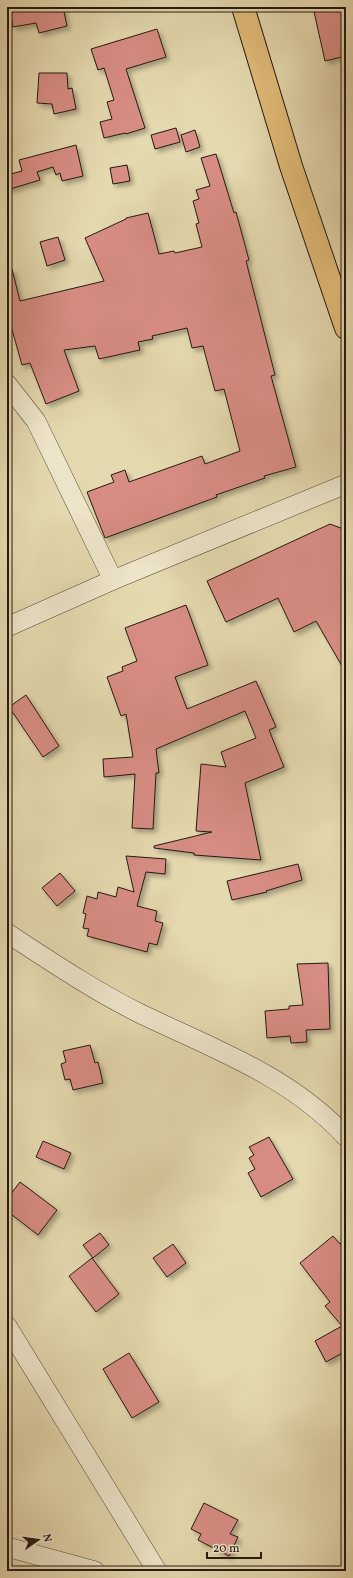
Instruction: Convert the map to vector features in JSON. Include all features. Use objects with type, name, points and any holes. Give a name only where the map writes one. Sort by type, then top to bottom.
[{"type":"highway","points":[[243,7],[291,166],[346,328]]},
{"type":"street","points":[[7,384],[36,421],[113,580]]},
{"type":"street","points":[[7,627],[113,580],[346,484]]},
{"type":"street","points":[[7,933],[84,983],[132,1009],[226,1053],[275,1079],[313,1106],[346,1137]]},
{"type":"street","points":[[7,1326],[156,1571]]},
{"type":"street","points":[[7,1547],[95,1571]]},
{"type":"building","points":[[13,7],[63,7],[67,26],[39,33],[36,23],[13,27],[10,12],[14,12]]},
{"type":"building","points":[[313,7],[346,7],[346,56],[325,61]]},
{"type":"building","points":[[157,29],[166,57],[126,69],[145,128],[126,134],[104,138],[100,122],[112,119],[107,102],[114,100],[104,68],[98,70],[91,49]]},
{"type":"building","points":[[39,73],[67,73],[68,89],[72,88],[76,109],[54,114],[52,104],[37,103]]},
{"type":"building","points":[[176,128],[180,142],[155,149],[151,135]]},
{"type":"building","points":[[195,130],[200,147],[186,152],[181,135]]},
{"type":"building","points":[[76,145],[83,176],[62,181],[60,173],[56,175],[53,167],[37,172],[40,180],[7,190],[7,175],[22,171],[19,160]]},
{"type":"building","points":[[216,154],[234,213],[236,212],[249,260],[246,261],[275,375],[271,376],[296,467],[264,476],[265,478],[216,495],[217,497],[105,538],[87,492],[114,482],[111,475],[125,470],[129,482],[202,456],[205,464],[240,451],[224,389],[215,391],[203,346],[192,348],[187,328],[152,336],[153,339],[138,342],[140,350],[99,359],[95,346],[64,350],[79,391],[46,404],[30,363],[22,365],[7,312],[7,270],[12,269],[20,301],[104,281],[85,238],[126,218],[148,213],[159,254],[174,251],[175,253],[202,247],[196,224],[199,223],[193,201],[199,199],[196,190],[210,186],[201,158]]},
{"type":"building","points":[[127,165],[130,181],[113,184],[110,168]]},
{"type":"building","points":[[58,237],[65,260],[47,266],[40,242]]},
{"type":"building","points":[[330,524],[346,530],[346,673],[316,621],[294,632],[278,598],[226,622],[207,581]]},
{"type":"building","points":[[186,605],[208,665],[175,677],[187,709],[256,681],[276,727],[269,730],[284,767],[245,783],[261,860],[194,855],[194,853],[154,848],[154,846],[212,832],[196,831],[201,764],[226,767],[221,752],[256,738],[245,711],[156,749],[159,773],[156,773],[153,829],[132,828],[135,774],[104,777],[103,759],[133,757],[126,714],[121,716],[107,677],[123,671],[122,667],[137,661],[125,628]]},
{"type":"building","points":[[26,695],[59,746],[43,757],[9,707]]},
{"type":"building","points":[[126,856],[166,859],[165,874],[146,872],[137,906],[157,911],[155,921],[163,923],[157,945],[149,943],[147,952],[87,936],[89,929],[83,928],[86,914],[83,913],[87,896],[97,899],[98,892],[116,897],[118,887],[134,892]]},
{"type":"building","points":[[298,864],[302,880],[266,891],[267,892],[232,900],[227,881]]},
{"type":"building","points":[[60,873],[75,891],[57,906],[42,888]]},
{"type":"building","points":[[328,963],[330,1029],[306,1030],[307,1042],[291,1043],[290,1036],[267,1038],[265,1011],[289,1009],[289,1006],[303,1005],[297,964]]},
{"type":"building","points":[[90,1045],[95,1063],[98,1062],[103,1083],[73,1090],[70,1079],[65,1080],[61,1064],[66,1062],[63,1051]]},
{"type":"building","points":[[269,1137],[293,1179],[261,1197],[248,1173],[255,1169],[249,1158],[254,1155],[249,1147]]},
{"type":"building","points":[[43,1141],[71,1153],[64,1169],[36,1157]]},
{"type":"building","points":[[20,1182],[57,1210],[38,1235],[7,1211],[7,1199]]},
{"type":"building","points":[[100,1233],[109,1245],[93,1258],[83,1245]]},
{"type":"building","points":[[333,1236],[340,1244],[346,1239],[346,1351],[326,1362],[315,1341],[342,1326],[325,1306],[330,1302],[300,1263]]},
{"type":"building","points":[[173,1244],[186,1263],[167,1277],[153,1258]]},
{"type":"building","points":[[92,1258],[119,1294],[96,1312],[69,1276]]},
{"type":"building","points":[[129,1353],[159,1402],[132,1418],[103,1369]]},
{"type":"building","points":[[204,1503],[238,1520],[230,1534],[238,1537],[229,1556],[198,1540],[201,1534],[191,1529]]}]
